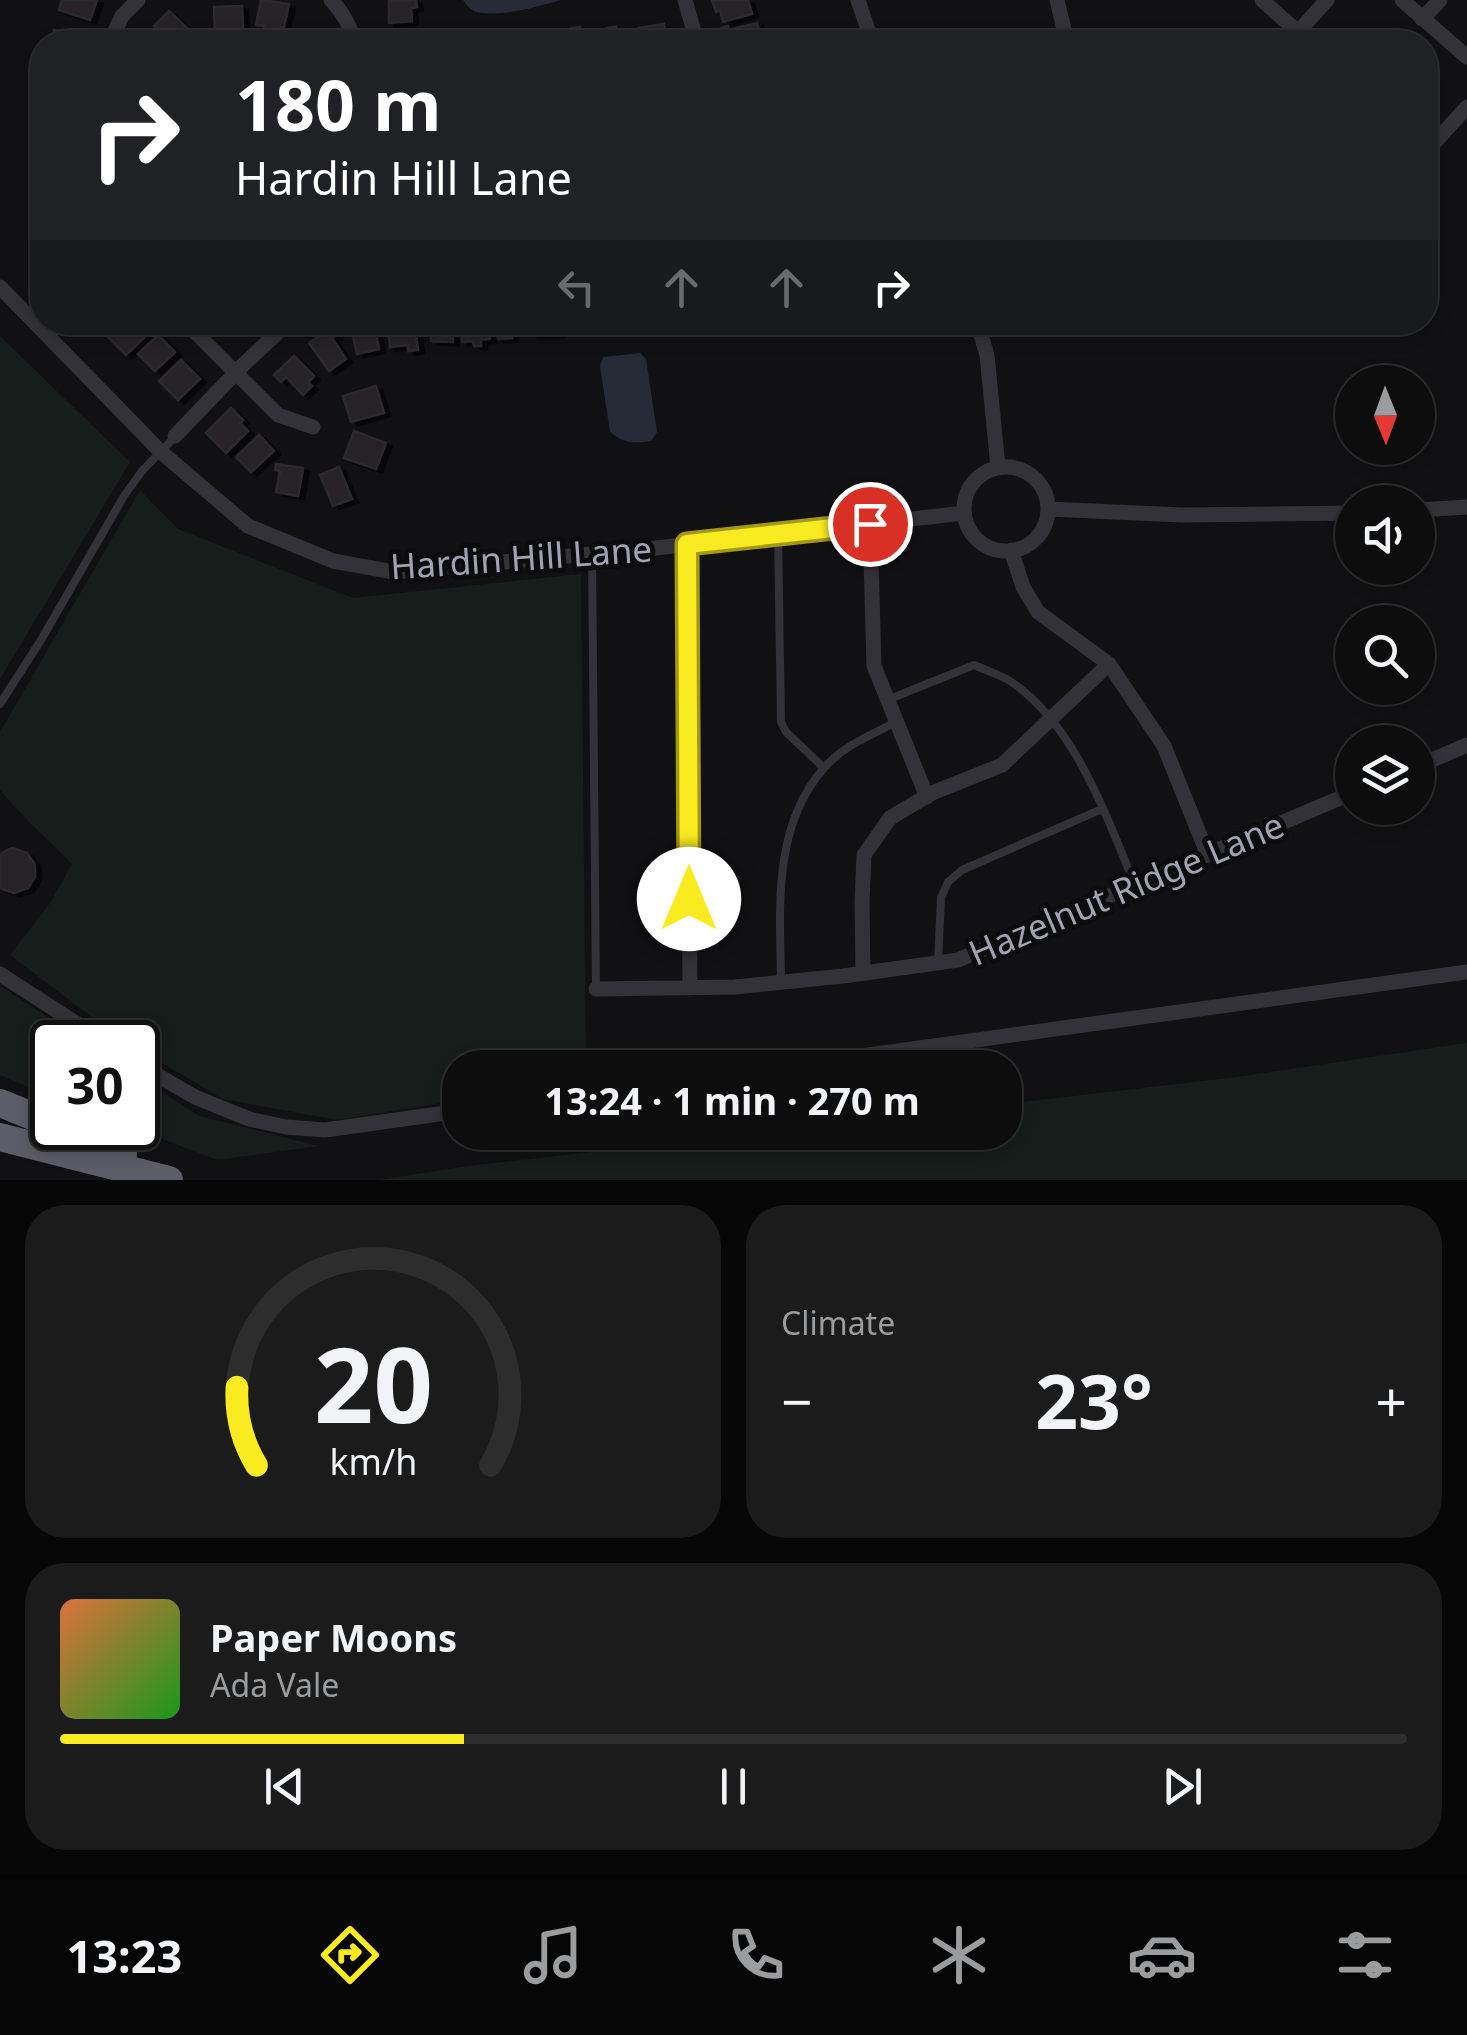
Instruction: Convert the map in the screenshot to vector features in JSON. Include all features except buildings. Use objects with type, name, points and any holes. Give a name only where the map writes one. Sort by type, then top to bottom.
[{"type":"highway","points":[[0,1103],[30,1115]]},
{"type":"highway","points":[[0,1137],[169,1180]]},
{"type":"highway","points":[[113,1150],[184,1180]]},
{"type":"street","points":[[116,30],[122,16],[138,0]]},
{"type":"street","points":[[331,0],[350,30]]},
{"type":"street","points":[[685,0],[694,30]]},
{"type":"street","points":[[858,0],[868,30]]},
{"type":"street","points":[[1057,0],[1064,30]]},
{"type":"street","points":[[1262,0],[1290,30]]},
{"type":"street","points":[[1305,30],[1327,0]]},
{"type":"street","points":[[1402,0],[1435,30]]},
{"type":"street","points":[[1422,19],[1440,0]]},
{"type":"street","points":[[1438,33],[1467,57]]},
{"type":"street","points":[[1438,138],[1467,107]]},
{"type":"street","name":"Hardin Hill Lane","points":[[0,286],[30,317]]},
{"type":"street","name":"Hardin Hill Lane","points":[[47,335],[160,452],[248,526],[334,561],[394,572],[964,513]]},
{"type":"street","points":[[198,335],[278,415],[313,426]]},
{"type":"street","points":[[175,436],[276,335]]},
{"type":"street","points":[[984,335],[998,468]]},
{"type":"street","points":[[1011,467],[1033,477],[1041,486],[1048,510],[1041,532],[1022,547],[998,550],[974,537],[967,526],[964,500],[976,479],[986,472],[1011,467]]},
{"type":"street","points":[[1435,509],[1467,507]]},
{"type":"street","points":[[1048,510],[1200,515],[1335,513]]},
{"type":"street","points":[[870,524],[874,666],[926,796]]},
{"type":"street","points":[[687,544],[690,988]]},
{"type":"street","points":[[1011,550],[1038,612],[1109,664],[1164,746],[1208,854]]},
{"type":"street","points":[[863,973],[864,854],[890,818],[926,796],[1002,766],[1109,664]]},
{"type":"street","points":[[1435,759],[1467,745]]},
{"type":"street","name":"Hazelnut Ridge Lane","points":[[596,988],[735,988],[958,960],[1335,800]]},
{"type":"street","points":[[904,1050],[1467,972]]},
{"type":"street","points":[[0,974],[70,1020]]},
{"type":"street","points":[[160,1077],[195,1097],[250,1119],[286,1127],[325,1130],[442,1114]]},
{"type":"lane","points":[[0,704],[124,496],[175,436]]},
{"type":"lane","points":[[778,534],[782,722],[786,732],[824,768]]},
{"type":"lane","points":[[592,554],[596,988]]},
{"type":"lane","points":[[887,700],[974,665],[1009,680],[1052,719],[1079,758],[1135,885]]},
{"type":"lane","points":[[782,982],[780,888],[796,811],[824,768],[850,746],[896,722]]},
{"type":"lane","points":[[938,962],[940,898],[948,882],[962,870],[1102,809]]},
{"type":"shaded area","points":[[0,336],[130,462],[0,679]]},
{"type":"shaded area","points":[[140,490],[178,529],[353,598],[581,574],[586,1050],[442,1050],[442,1103],[337,1120],[223,1099],[160,1062],[160,1020],[96,1020],[10,955],[50,903],[72,864],[0,790],[0,732]]},
{"type":"shaded area","points":[[0,986],[52,1020],[30,1020],[30,1088],[0,1075]]},
{"type":"shaded area","points":[[1467,1043],[1467,1180],[378,1180],[609,1150],[1022,1150],[1022,1102],[1237,1077]]},
{"type":"shaded area","points":[[160,1090],[199,1116],[318,1146],[218,1160],[160,1138]]},
{"type":"water","points":[[463,0],[561,0],[493,14],[474,11]]},
{"type":"water","points":[[640,353],[646,359],[657,432],[651,441],[634,442],[610,432],[600,366],[603,357]]},
{"type":"route","points":[[689,899],[687,544],[870,524]]}]
